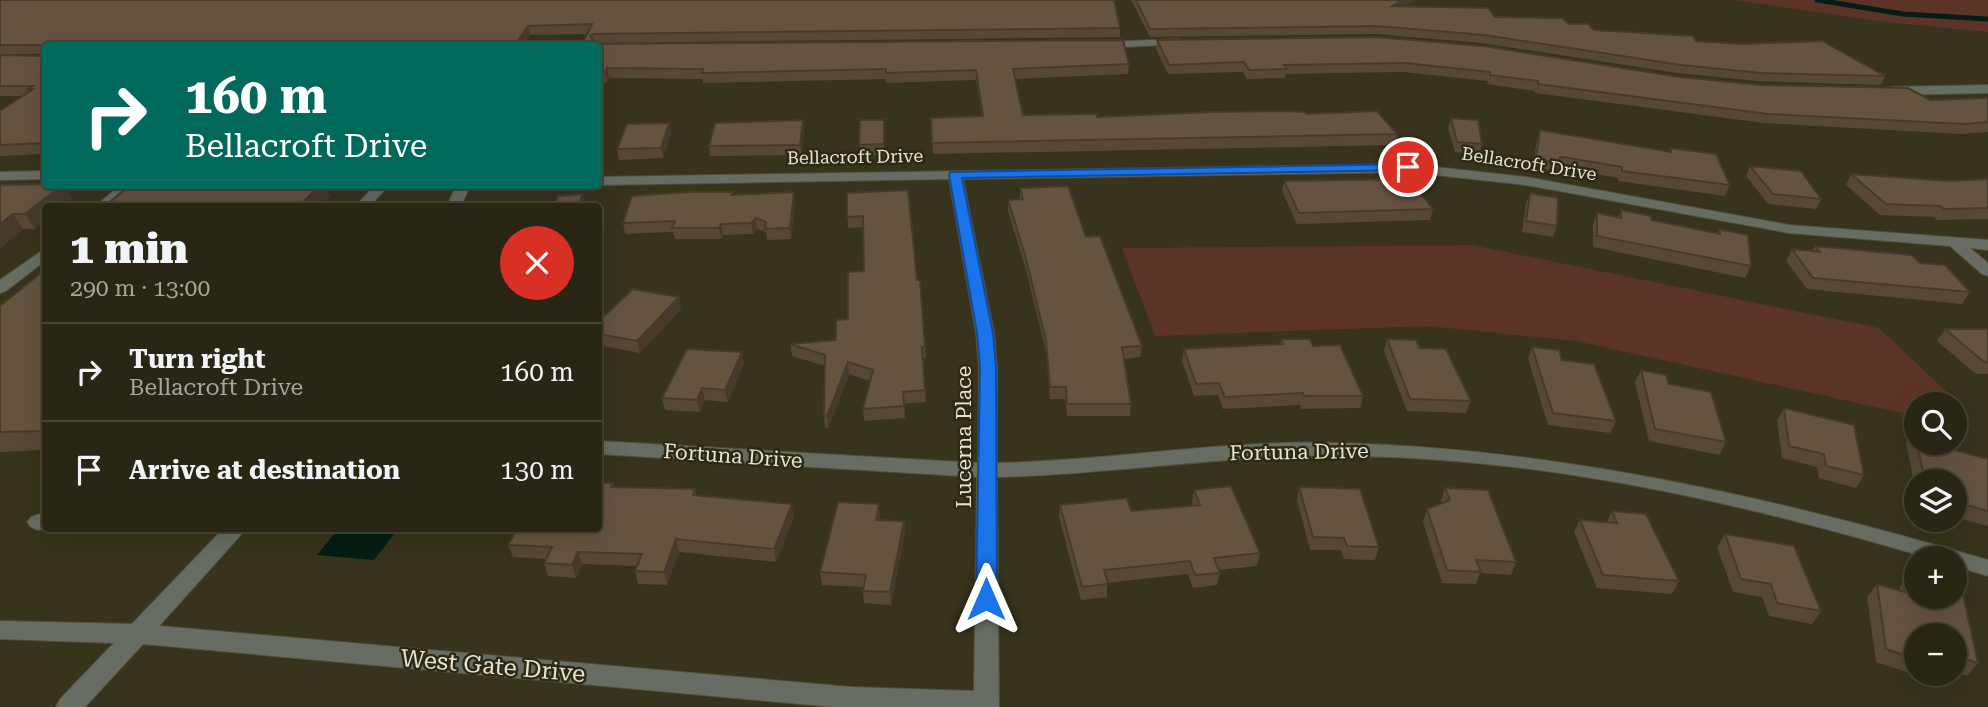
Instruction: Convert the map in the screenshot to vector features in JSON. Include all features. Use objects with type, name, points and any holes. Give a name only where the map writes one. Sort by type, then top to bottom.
[{"type":"street","points":[[1085,45],[1189,42]]},
{"type":"street","points":[[1883,92],[1988,89]]},
{"type":"street","name":"Bellacroft Drive","points":[[602,181],[1408,167],[1481,174],[1758,224],[1988,246]]},
{"type":"street","points":[[0,176],[42,175]]},
{"type":"street","name":"Lucerna Place","points":[[955,175],[985,333],[989,404],[986,704]]},
{"type":"street","points":[[106,203],[124,189]]},
{"type":"street","points":[[366,203],[378,189]]},
{"type":"street","points":[[1956,244],[1988,271]]},
{"type":"street","points":[[0,288],[42,255]]},
{"type":"street","name":"Fortuna Drive","points":[[602,447],[987,470],[1338,449],[1490,459],[1576,470],[1746,501],[1847,526],[1988,568]]},
{"type":"street","points":[[69,707],[233,532]]},
{"type":"street","name":"West Gate Drive","points":[[0,630],[139,634],[851,698],[986,704]]},
{"type":"shaded area","points":[[1733,0],[1988,0],[1988,32],[1885,22]]},
{"type":"shaded area","points":[[1472,245],[1879,328],[1947,392],[1904,392],[1904,413],[1576,341],[1428,326],[1155,336],[1122,248]]},
{"type":"shaded area","points":[[336,532],[396,532],[374,560],[317,555]]},
{"type":"building","points":[[0,0],[1114,0],[1120,28],[593,34],[590,36],[594,42],[583,42],[592,24],[528,26],[517,42],[42,42],[42,46],[0,45]]},
{"type":"building","points":[[1136,0],[1403,0],[1392,6],[1488,8],[1495,17],[1563,18],[1568,24],[1588,24],[1594,30],[1693,36],[1696,41],[1743,44],[1822,41],[1885,76],[1761,73],[1681,65],[1484,35],[1377,26],[1150,29]]},
{"type":"building","points":[[1377,37],[1483,46],[1680,77],[1761,85],[1908,88],[1930,100],[1988,98],[1988,122],[1965,124],[1768,114],[1538,84],[1538,81],[1490,75],[1490,72],[1405,63],[1284,65],[1287,69],[1249,70],[1244,62],[1169,65],[1157,40]]},
{"type":"building","points":[[1123,40],[1129,64],[1013,69],[1023,115],[1097,114],[1097,117],[1211,112],[1284,111],[1307,114],[1377,111],[1397,134],[932,143],[931,118],[983,116],[976,70],[702,73],[703,69],[607,68],[602,72],[602,44]]},
{"type":"building","points":[[42,52],[42,143],[0,145],[0,111],[33,89],[28,89],[33,86],[0,86],[0,55],[41,56]]},
{"type":"building","points":[[1451,118],[1478,120],[1482,144],[1457,142]]},
{"type":"building","points":[[803,120],[800,145],[709,146],[715,123]]},
{"type":"building","points":[[860,120],[884,120],[884,144],[859,145]]},
{"type":"building","points":[[669,123],[661,148],[617,149],[627,124]]},
{"type":"building","points":[[1540,130],[1671,152],[1670,148],[1716,154],[1730,185],[1622,171],[1622,167],[1563,157],[1560,157],[1560,163],[1536,159]]},
{"type":"building","points":[[1750,166],[1801,171],[1821,199],[1773,194]]},
{"type":"building","points":[[1851,174],[1949,181],[1988,179],[1988,208],[1944,209],[1940,206],[1886,204]]},
{"type":"building","points":[[1409,179],[1433,209],[1299,213],[1284,181]]},
{"type":"building","points":[[42,184],[42,189],[57,189],[25,214],[13,214],[0,224],[0,185]]},
{"type":"building","points":[[1068,186],[1086,237],[1100,236],[1142,346],[1122,347],[1131,404],[1067,404],[1066,387],[1050,387],[1046,341],[1008,200],[1023,199],[1020,188]]},
{"type":"building","points":[[125,189],[316,189],[302,203],[109,203]]},
{"type":"building","points":[[908,190],[917,280],[920,280],[925,390],[903,392],[904,406],[863,409],[873,370],[848,362],[827,416],[824,416],[825,355],[790,344],[836,340],[836,320],[848,319],[848,272],[864,271],[863,216],[847,217],[847,193]]},
{"type":"building","points":[[733,192],[731,195],[794,192],[790,228],[765,229],[766,222],[756,218],[751,223],[721,224],[719,228],[672,228],[675,221],[623,223],[632,196]]},
{"type":"building","points":[[1530,193],[1558,198],[1557,226],[1526,221]]},
{"type":"building","points":[[583,194],[579,203],[532,203],[556,202],[558,196]]},
{"type":"building","points":[[1621,210],[1651,216],[1651,220],[1720,234],[1719,229],[1748,235],[1751,266],[1597,236],[1597,213],[1621,218]]},
{"type":"building","points":[[1815,246],[1912,255],[1920,263],[1945,265],[1970,292],[1813,278],[1792,249],[1820,252]]},
{"type":"building","points":[[42,272],[42,431],[0,432],[0,306]]},
{"type":"building","points":[[633,289],[679,297],[637,341],[602,335],[602,318]]},
{"type":"building","points":[[1945,329],[1988,329],[1988,362],[1984,362]]},
{"type":"building","points":[[1281,339],[1310,339],[1313,346],[1340,345],[1363,396],[1304,396],[1303,393],[1225,397],[1219,383],[1196,384],[1184,349],[1283,344]]},
{"type":"building","points":[[1387,339],[1416,340],[1420,348],[1446,349],[1471,401],[1410,399]]},
{"type":"building","points":[[1532,347],[1559,350],[1562,360],[1594,364],[1616,421],[1553,413]]},
{"type":"building","points":[[687,349],[742,352],[725,390],[702,388],[697,400],[662,398]]},
{"type":"building","points":[[1641,370],[1666,375],[1669,384],[1711,392],[1726,442],[1655,429]]},
{"type":"building","points":[[1784,408],[1854,425],[1864,475],[1826,466],[1824,454],[1789,446]]},
{"type":"building","points":[[1967,454],[1988,459],[1988,511],[1967,505],[1967,469],[1922,469],[1920,455]]},
{"type":"building","points":[[602,483],[613,483],[611,487],[695,489],[693,495],[792,504],[774,549],[676,539],[664,572],[635,571],[642,554],[578,552],[572,565],[544,563],[552,547],[508,545],[516,532],[602,532]]},
{"type":"building","points":[[1231,486],[1260,553],[1214,558],[1220,573],[1195,575],[1190,561],[1104,570],[1108,584],[1082,587],[1060,505],[1127,498],[1131,511],[1200,505],[1194,490]]},
{"type":"building","points":[[1299,487],[1360,489],[1379,547],[1347,546],[1344,538],[1313,537]]},
{"type":"building","points":[[1445,488],[1488,490],[1516,562],[1476,560],[1481,572],[1447,570],[1427,509],[1450,500]]},
{"type":"building","points":[[838,502],[879,504],[876,520],[904,521],[890,592],[863,591],[866,575],[820,572]]},
{"type":"building","points":[[1612,511],[1646,514],[1679,581],[1603,575],[1580,520],[1617,523]]},
{"type":"building","points":[[1725,534],[1794,546],[1821,611],[1777,603],[1771,584],[1741,579]]},
{"type":"building","points":[[1877,584],[1904,592],[1904,609],[1966,609],[1978,663],[1967,660],[1967,623],[1904,623],[1904,655],[1886,649]]},
{"type":"waterway","points":[[1817,0],[1903,14],[1988,19]]},
{"type":"route","points":[[986,599],[988,367],[985,333],[955,175],[1408,167]]}]
